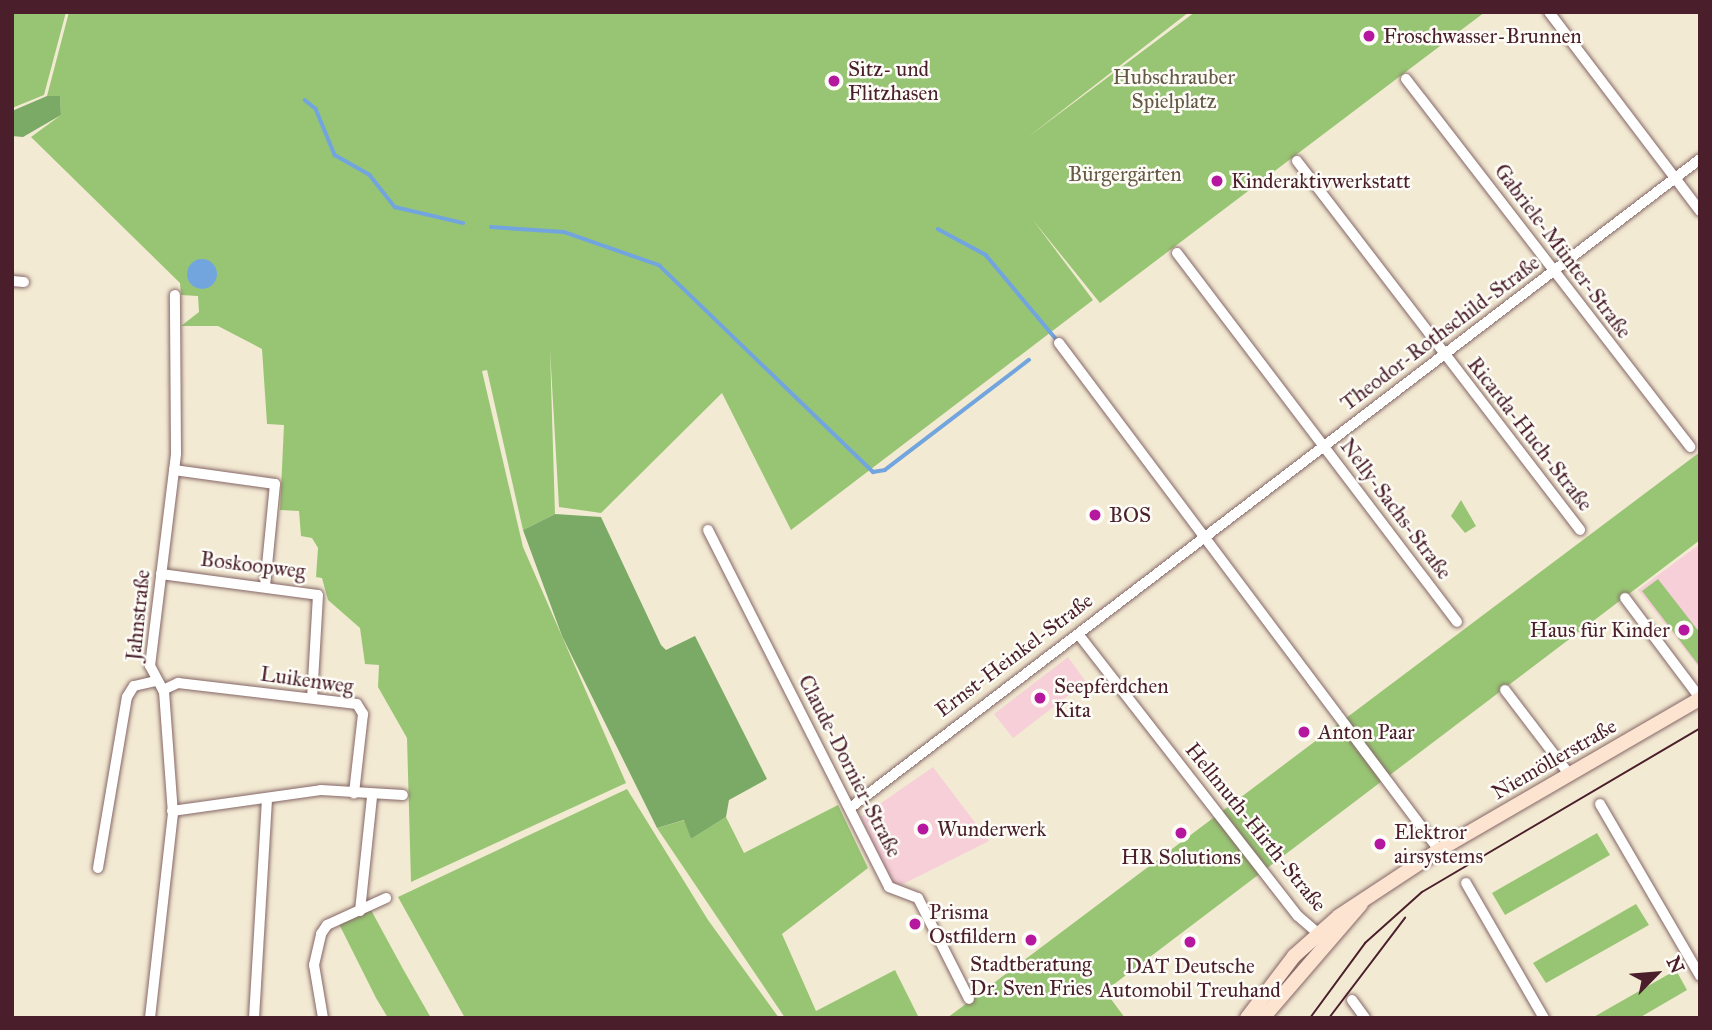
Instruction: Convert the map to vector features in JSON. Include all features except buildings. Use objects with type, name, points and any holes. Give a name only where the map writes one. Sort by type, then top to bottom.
[{"type":"main road","name":"Niemöllerstraße","points":[[1247,1018],[1323,937],[1361,904],[1438,850],[1700,699]]},
{"type":"main road","name":"Niemöllerstraße","points":[[1263,1018],[1323,937]]},
{"type":"street","points":[[1549,12],[1700,211]]},
{"type":"street","name":"Gabriele-Münter-Straße","points":[[1406,79],[1690,447]]},
{"type":"street","name":"Theodor-Rothschild-Straße","points":[[1204,537],[1700,159]]},
{"type":"street","name":"Ricarda-Huch-Straße","points":[[1297,161],[1580,530]]},
{"type":"street","name":"Nelly-Sachs-Straße","points":[[1177,253],[1457,622]]},
{"type":"street","name":"Jahnstraße","points":[[150,1018],[173,811],[159,685],[150,662],[174,470],[174,295]]},
{"type":"street","points":[[1059,343],[1438,850]]},
{"type":"street","points":[[174,470],[275,484],[265,586]]},
{"type":"street","name":"Claude-Dornier-Straße","points":[[708,530],[891,891],[921,901],[970,999]]},
{"type":"street","name":"Ernst-Heinkel-Straße","points":[[850,808],[1065,640],[1079,635],[1204,537]]},
{"type":"street","name":"Boskoopweg","points":[[161,574],[265,586],[321,598],[312,698]]},
{"type":"street","points":[[1625,598],[1700,699]]},
{"type":"street","name":"Hellmuth-Hirth-Straße","points":[[1079,635],[1298,916],[1323,937]]},
{"type":"street","name":"Luikenweg","points":[[159,685],[178,683],[312,698],[362,708],[354,793]]},
{"type":"street","points":[[98,868],[129,693],[159,685]]},
{"type":"street","points":[[1505,690],[1569,774]]},
{"type":"street","points":[[173,811],[267,802],[321,790],[372,796],[404,795]]},
{"type":"street","points":[[360,911],[372,796]]},
{"type":"street","points":[[254,1018],[267,802]]},
{"type":"street","points":[[1600,804],[1700,976]]},
{"type":"street","points":[[1466,883],[1544,1018]]},
{"type":"street","points":[[323,1018],[314,975],[318,943],[327,925],[386,898]]},
{"type":"street","points":[[1352,1000],[1365,1018]]},
{"type":"shaded area","name":"Haus für Kinder","points":[[1700,544],[1700,669],[1638,590]]},
{"type":"shaded area","name":"Seepferdchen Kita","points":[[1068,657],[1086,682],[1013,738],[994,714]]},
{"type":"shaded area","name":"Wunderwerk","points":[[933,767],[989,841],[895,888],[861,817]]},
{"type":"green space","points":[[12,12],[66,12],[44,95],[12,108]]},
{"type":"green space","points":[[69,12],[1189,12],[1028,137],[1195,12],[1485,12],[1100,303],[1033,220],[1093,300],[791,530],[722,393],[601,513],[559,507],[550,350],[555,514],[523,530],[487,370],[482,371],[523,547],[626,783],[411,882],[407,738],[378,687],[379,665],[365,664],[360,628],[328,600],[322,578],[316,577],[318,548],[312,538],[301,536],[299,511],[280,510],[284,425],[267,424],[262,349],[218,326],[181,326],[199,312],[198,296],[181,295],[180,283],[31,137],[61,115],[60,96],[47,96]]},
{"type":"green space","points":[[47,96],[60,96],[61,115],[23,137],[12,136],[12,111]]},
{"type":"green space","points":[[1700,452],[1700,540],[1105,991],[1125,1018],[947,1018]]},
{"type":"green space","points":[[1461,500],[1476,526],[1465,533],[1451,516]]},
{"type":"green space","points":[[555,514],[601,517],[661,645],[666,650],[695,636],[767,779],[729,800],[726,817],[691,839],[684,820],[657,828],[562,636],[523,530]]},
{"type":"green space","points":[[1658,579],[1700,633],[1700,667],[1642,591]]},
{"type":"green space","points":[[627,789],[708,920],[779,1018],[465,1018],[398,897]]},
{"type":"green space","points":[[838,805],[868,868],[782,934],[816,1011],[895,970],[919,1018],[785,1018],[657,828],[685,820],[691,839],[726,817],[744,853]]},
{"type":"green space","points":[[1597,833],[1610,855],[1505,915],[1492,893]]},
{"type":"green space","points":[[1636,904],[1649,925],[1546,983],[1533,963]]},
{"type":"green space","points":[[371,910],[431,1018],[388,1018],[376,998],[339,924]]},
{"type":"green space","points":[[1676,970],[1687,990],[1639,1018],[1592,1018]]},
{"type":"water","points":[[202,259],[213,263],[217,274],[213,285],[202,289],[191,285],[187,274],[191,263]]},
{"type":"waterway","points":[[305,100],[316,109],[335,155],[370,175],[395,207],[463,223]]},
{"type":"waterway","points":[[491,227],[564,232],[659,265],[873,472],[885,470],[1029,360]]},
{"type":"waterway","points":[[938,229],[986,255],[1057,340]]},
{"type":"tram line","points":[[1310,1018],[1365,943],[1422,892],[1700,728]]},
{"type":"tram line","points":[[1329,1018],[1405,918]]},
{"type":"place","name":"Froschwasser-Brunnen","points":[[1369,36]]},
{"type":"place","name":"Sitz- und Flitzhasen","points":[[834,81]]},
{"type":"place","name":"Kinderaktivwerkstatt","points":[[1217,181]]},
{"type":"place","name":"BOS","points":[[1095,515]]},
{"type":"place","name":"Haus für Kinder","points":[[1684,630]]},
{"type":"place","name":"Seepferdchen Kita","points":[[1040,698]]},
{"type":"place","name":"Anton Paar","points":[[1304,732]]},
{"type":"place","name":"Wunderwerk","points":[[923,829]]},
{"type":"place","name":"HR Solutions","points":[[1181,833]]},
{"type":"place","name":"Elektror airsystems","points":[[1380,844]]},
{"type":"place","name":"Prisma Ostfildern","points":[[915,924]]},
{"type":"place","name":"Stadtberatung Dr. Sven Fries","points":[[1031,940]]},
{"type":"place","name":"DAT Deutsche Automobil Treuhand","points":[[1190,942]]},
{"type":"park label","name":"Hubschrauber Spielplatz","points":[[1174,89]]},
{"type":"park label","name":"Bürgergärten","points":[[1125,174]]}]
